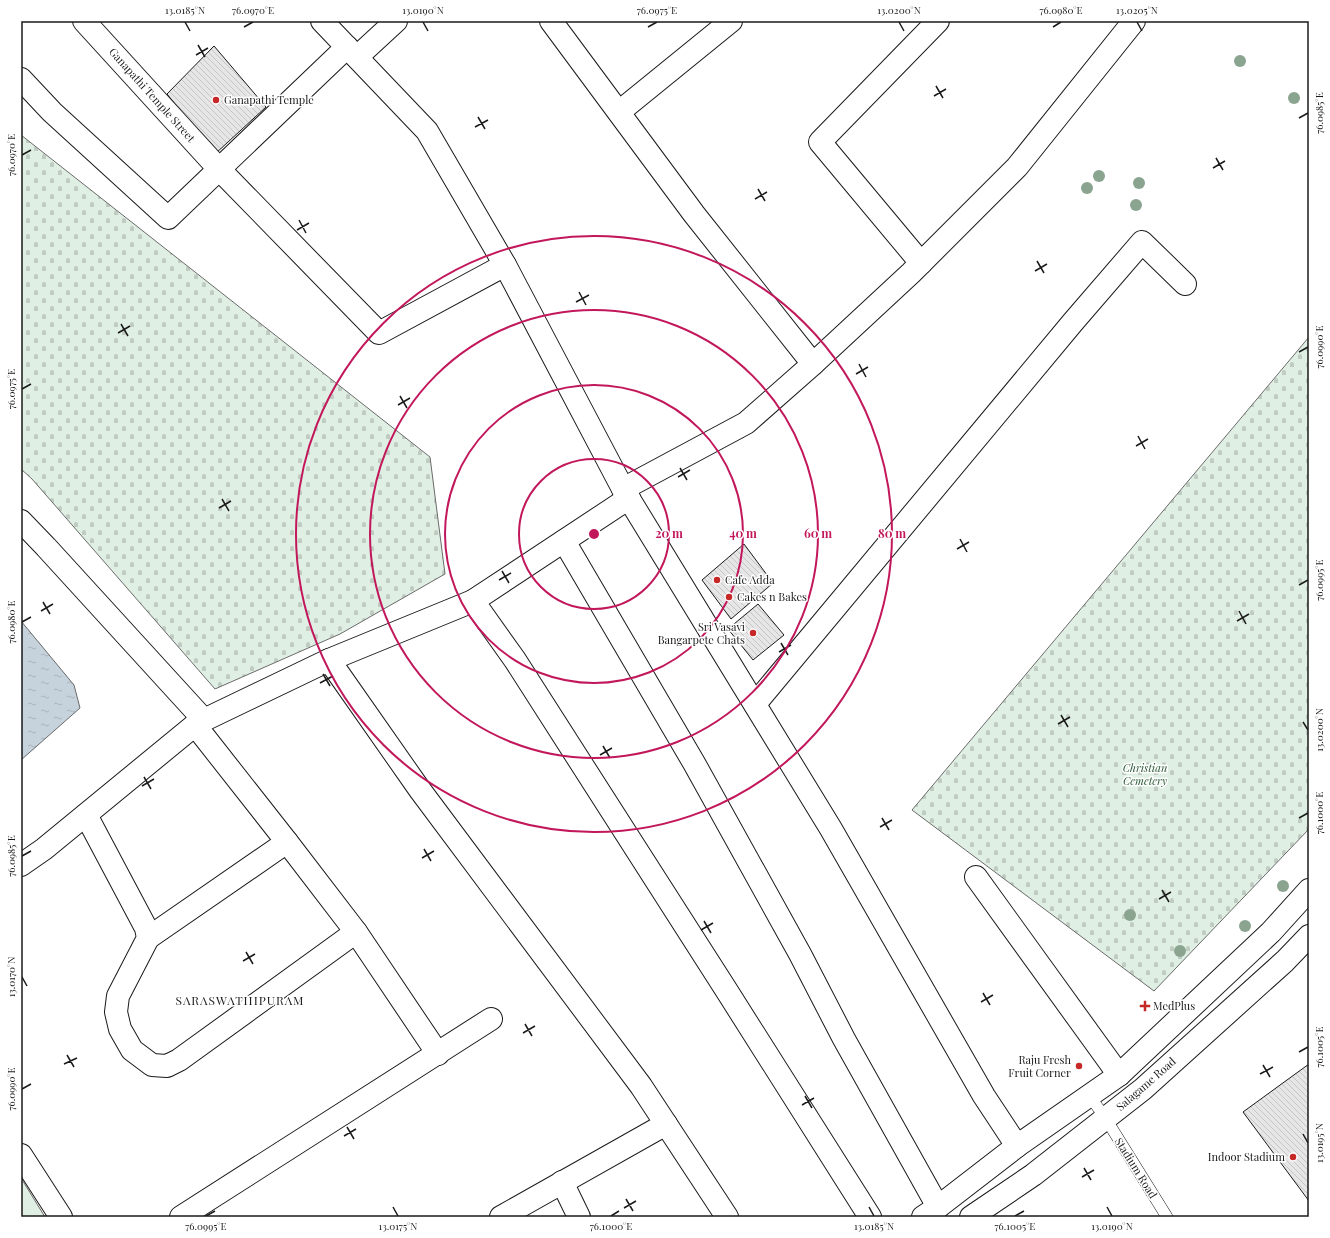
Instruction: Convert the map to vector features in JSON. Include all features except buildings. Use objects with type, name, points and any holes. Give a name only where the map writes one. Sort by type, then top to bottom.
[{"type":"street","name":"Ganapathi Temple Street","points":[[84,21],[219,169],[378,333],[505,265]]},
{"type":"street","points":[[322,21],[427,131],[505,265],[626,494],[831,829],[984,1096],[1017,1146]]},
{"type":"street","points":[[21,79],[52,112],[168,218],[219,169],[352,52],[396,21]]},
{"type":"street","points":[[551,21],[694,214],[813,364]]},
{"type":"street","points":[[619,112],[731,21]]},
{"type":"street","points":[[921,263],[820,142],[938,21]]},
{"type":"street","points":[[21,865],[44,849],[199,723],[329,660],[473,601],[564,541],[626,494],[746,423],[813,364],[921,263],[1017,167],[1134,21]]},
{"type":"street","points":[[755,704],[1073,322],[1142,242],[1185,284]]},
{"type":"street","points":[[21,521],[46,547],[199,723],[356,932],[438,1054]]},
{"type":"street","points":[[564,541],[694,763],[800,954],[844,1038],[931,1212],[1017,1146],[1119,1075],[1271,932],[1309,890]]},
{"type":"street","points":[[473,601],[515,660],[870,1217]]},
{"type":"street","points":[[329,660],[420,790],[641,1086],[727,1217]]},
{"type":"street","points":[[86,815],[146,928],[148,938]]},
{"type":"street","points":[[287,842],[148,938],[118,996],[116,1012],[120,1029],[132,1050],[152,1065],[167,1066],[180,1060],[356,932]]},
{"type":"street","points":[[976,877],[1119,1075]]},
{"type":"street","name":"Salagame Road","points":[[971,1217],[1033,1175],[1143,1089],[1285,961],[1309,936]]},
{"type":"street","points":[[181,1217],[491,1019]]},
{"type":"street","points":[[501,1217],[666,1124]]},
{"type":"street","points":[[21,1156],[61,1217]]},
{"type":"street","points":[[562,1182],[579,1217]]},
{"type":"lane","name":"Stadium Road","points":[[1089,1095],[1106,1119],[1167,1217]]},
{"type":"green space","points":[[21,135],[430,457],[445,574],[340,634],[215,689],[32,479],[21,469]]},
{"type":"green space","name":"Christian Cemetery","points":[[1309,337],[1309,829],[1154,991],[912,810]]},
{"type":"green space","points":[[21,1178],[45,1217],[21,1217]]},
{"type":"water","points":[[21,621],[74,685],[80,708],[21,760]]},
{"type":"place","name":"Ganapathi Temple","points":[[216,100]]},
{"type":"place","name":"Cafe Adda","points":[[717,580]]},
{"type":"place","name":"Cakes n Bakes","points":[[729,597]]},
{"type":"place","name":"Sri Vasavi Bangarpete Chats","points":[[753,633]]},
{"type":"place","name":"MedPlus","points":[[1145,1006]]},
{"type":"place","name":"Raju Fresh Fruit Corner","points":[[1079,1066]]},
{"type":"place","name":"Indoor Stadium","points":[[1293,1157]]},
{"type":"district","name":"SARASWATHIPURAM","points":[[240,1001]]}]
